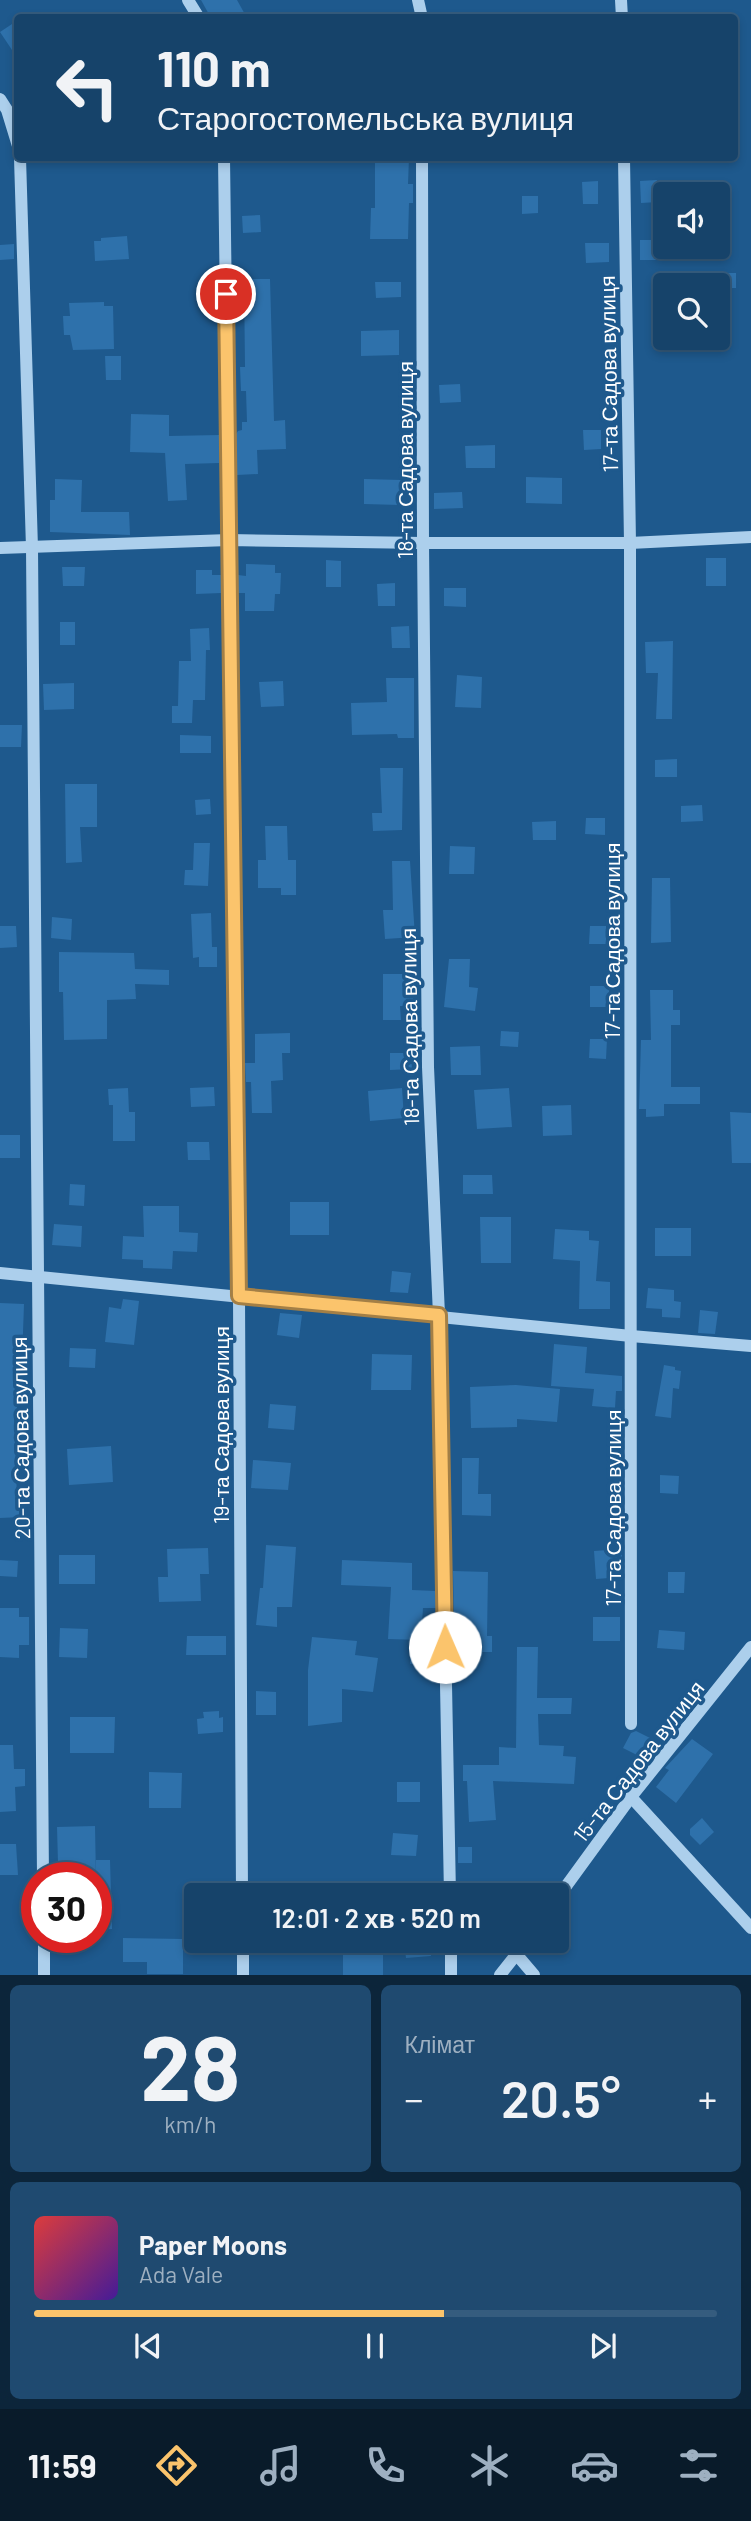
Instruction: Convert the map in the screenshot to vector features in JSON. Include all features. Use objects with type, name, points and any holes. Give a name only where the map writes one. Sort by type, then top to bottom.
[{"type":"street","points":[[0,99],[14,134]]},
{"type":"street","name":"20-та Садова вулиця","points":[[20,161],[32,548],[43,1862]]},
{"type":"street","name":"19-та Садова вулиця","points":[[224,161],[239,1296],[243,1883]]},
{"type":"street","name":"18-та Садова вулиця","points":[[422,161],[428,1067],[439,1315],[450,1883]]},
{"type":"street","name":"17-та Садова вулиця","points":[[624,161],[630,543],[631,1724]]},
{"type":"street","points":[[0,548],[229,540],[630,543],[751,537]]},
{"type":"street","points":[[0,1273],[751,1346]]},
{"type":"street","name":"15-та Садова вулиця","points":[[568,1883],[631,1797],[750,1649]]},
{"type":"street","points":[[631,1797],[751,1928]]},
{"type":"street","points":[[44,1953],[44,1975]]},
{"type":"street","points":[[243,1953],[243,1975]]},
{"type":"street","points":[[451,1953],[452,1975]]},
{"type":"street","points":[[500,1975],[517,1955],[534,1975]]},
{"type":"building","points":[[201,0],[237,0],[245,14],[209,14]]},
{"type":"building","points":[[14,23],[14,53],[0,32]]},
{"type":"building","points":[[375,161],[409,161],[408,184],[413,184],[413,203],[409,203],[408,239],[370,239],[371,208],[375,208]]},
{"type":"building","points":[[657,180],[653,182],[653,202],[641,203],[640,181]]},
{"type":"building","points":[[598,181],[598,204],[583,204],[582,182]]},
{"type":"building","points":[[522,196],[538,196],[538,213],[522,214]]},
{"type":"building","points":[[260,215],[261,232],[243,233],[242,216]]},
{"type":"building","points":[[127,236],[129,259],[95,261],[94,241]]},
{"type":"building","points":[[640,240],[653,240],[653,259],[662,260],[640,260]]},
{"type":"building","points":[[585,243],[609,243],[609,262],[586,263]]},
{"type":"building","points":[[14,244],[14,259],[0,260],[0,245]]},
{"type":"building","points":[[730,273],[736,273],[736,288],[730,288]]},
{"type":"building","points":[[244,279],[270,279],[274,421],[285,420],[286,449],[257,450],[258,474],[237,475],[236,434],[242,430],[242,422],[247,422],[246,391],[241,391],[240,367],[245,367]]},
{"type":"building","points":[[375,282],[401,282],[401,297],[376,298]]},
{"type":"building","points":[[104,302],[104,306],[113,306],[114,349],[73,350],[70,335],[64,335],[63,316],[70,316],[69,303]]},
{"type":"building","points":[[399,330],[399,355],[361,356],[361,331]]},
{"type":"building","points":[[105,356],[121,356],[121,380],[106,380]]},
{"type":"building","points":[[460,384],[461,402],[440,403],[439,385]]},
{"type":"building","points":[[131,414],[169,415],[169,436],[219,435],[219,463],[185,464],[187,500],[168,501],[165,453],[130,452]]},
{"type":"building","points":[[583,430],[601,430],[601,449],[584,450]]},
{"type":"building","points":[[495,445],[495,468],[466,468],[465,446]]},
{"type":"building","points":[[526,477],[562,478],[562,504],[526,503]]},
{"type":"building","points":[[55,479],[82,480],[81,512],[129,512],[130,535],[50,532],[50,500],[55,500]]},
{"type":"building","points":[[364,479],[401,480],[400,505],[364,504]]},
{"type":"building","points":[[462,492],[463,508],[434,509],[434,493]]},
{"type":"building","points":[[706,558],[726,558],[726,586],[706,586]]},
{"type":"building","points":[[326,560],[341,561],[341,587],[326,587]]},
{"type":"building","points":[[246,564],[275,565],[275,573],[281,573],[280,594],[275,594],[274,611],[245,611],[245,593],[238,593],[238,575],[246,576]]},
{"type":"building","points":[[62,567],[85,567],[84,586],[63,586]]},
{"type":"building","points":[[196,570],[212,570],[212,575],[221,575],[221,593],[196,594]]},
{"type":"building","points":[[395,583],[395,606],[378,606],[377,584]]},
{"type":"building","points":[[444,588],[466,588],[466,607],[444,606]]},
{"type":"building","points":[[60,622],[75,622],[75,645],[60,645]]},
{"type":"building","points":[[409,626],[410,648],[392,648],[391,627]]},
{"type":"building","points":[[209,628],[210,650],[206,650],[205,700],[193,700],[192,723],[172,723],[172,706],[178,706],[179,661],[191,661],[190,629]]},
{"type":"building","points":[[673,641],[672,719],[656,719],[658,673],[646,673],[645,642]]},
{"type":"building","points":[[457,675],[482,677],[481,708],[455,707]]},
{"type":"building","points":[[386,678],[414,678],[414,738],[398,738],[397,734],[352,735],[351,703],[387,702]]},
{"type":"building","points":[[283,681],[284,706],[261,707],[259,682]]},
{"type":"building","points":[[74,683],[74,709],[44,710],[43,684]]},
{"type":"building","points":[[0,725],[22,725],[21,747],[0,747]]},
{"type":"building","points":[[180,735],[211,736],[211,753],[180,753]]},
{"type":"building","points":[[677,759],[677,777],[655,777],[655,760]]},
{"type":"building","points":[[380,768],[403,768],[402,830],[373,831],[372,813],[382,813]]},
{"type":"building","points":[[65,784],[97,784],[97,827],[80,827],[82,862],[66,863]]},
{"type":"building","points":[[210,799],[211,814],[196,815],[195,800]]},
{"type":"building","points":[[702,805],[703,821],[681,822],[681,806]]},
{"type":"building","points":[[586,818],[605,818],[605,835],[585,834]]},
{"type":"building","points":[[556,821],[556,840],[533,840],[532,822]]},
{"type":"building","points":[[265,826],[287,826],[288,860],[296,860],[296,895],[281,895],[281,888],[258,888],[258,860],[266,860]]},
{"type":"building","points":[[194,843],[210,843],[208,886],[184,885],[185,870],[193,870]]},
{"type":"building","points":[[450,846],[475,847],[474,874],[449,874]]},
{"type":"building","points":[[392,861],[410,861],[415,937],[385,939],[383,910],[393,910]]},
{"type":"building","points":[[652,878],[670,878],[671,942],[651,943]]},
{"type":"building","points":[[211,913],[212,947],[217,947],[217,967],[199,967],[199,957],[193,958],[191,914]]},
{"type":"building","points":[[52,917],[72,919],[71,940],[51,938]]},
{"type":"building","points":[[0,926],[16,926],[17,947],[0,948]]},
{"type":"building","points":[[590,926],[606,926],[606,944],[589,944]]},
{"type":"building","points":[[59,952],[134,953],[135,969],[169,970],[169,985],[135,984],[136,999],[107,1000],[107,1039],[64,1040],[63,992],[59,992]]},
{"type":"building","points":[[449,959],[470,959],[469,987],[478,988],[475,1011],[444,1007]]},
{"type":"building","points":[[383,974],[416,974],[416,1006],[400,1006],[401,1020],[383,1020]]},
{"type":"building","points":[[590,986],[609,986],[609,1007],[590,1007]]},
{"type":"building","points":[[650,990],[673,990],[673,1010],[680,1010],[680,1025],[671,1025],[671,1087],[700,1087],[700,1104],[664,1104],[664,1116],[646,1117],[646,1109],[639,1109],[641,1040],[651,1040]]},
{"type":"building","points":[[501,1031],[519,1032],[518,1047],[500,1046]]},
{"type":"building","points":[[290,1033],[290,1053],[282,1053],[283,1080],[271,1081],[272,1113],[252,1113],[251,1082],[246,1082],[245,1063],[255,1063],[255,1034]]},
{"type":"building","points":[[590,1039],[607,1039],[606,1059],[589,1058]]},
{"type":"building","points":[[480,1046],[481,1075],[451,1075],[450,1047]]},
{"type":"building","points":[[390,1053],[411,1053],[412,1069],[390,1070]]},
{"type":"building","points":[[214,1087],[215,1106],[191,1107],[190,1088]]},
{"type":"building","points":[[128,1088],[129,1112],[135,1112],[135,1141],[113,1141],[113,1105],[109,1105],[108,1089]]},
{"type":"building","points":[[402,1088],[404,1118],[370,1121],[368,1091]]},
{"type":"building","points":[[509,1088],[512,1127],[477,1129],[474,1090]]},
{"type":"building","points":[[571,1105],[572,1135],[543,1136],[542,1106]]},
{"type":"building","points":[[730,1112],[751,1113],[751,1163],[732,1163]]},
{"type":"building","points":[[0,1135],[20,1135],[20,1158],[0,1158]]},
{"type":"building","points":[[187,1142],[209,1142],[210,1160],[188,1160]]},
{"type":"building","points":[[463,1175],[492,1175],[493,1194],[463,1194]]},
{"type":"building","points":[[70,1184],[85,1185],[84,1206],[69,1205]]},
{"type":"building","points":[[290,1202],[329,1202],[329,1235],[290,1235]]},
{"type":"building","points":[[143,1206],[179,1206],[179,1232],[198,1233],[197,1252],[173,1251],[172,1269],[143,1268],[143,1260],[122,1259],[123,1236],[144,1237]]},
{"type":"building","points":[[480,1217],[511,1217],[511,1263],[481,1263]]},
{"type":"building","points":[[54,1224],[82,1226],[81,1247],[52,1245]]},
{"type":"building","points":[[655,1228],[691,1228],[691,1256],[655,1256]]},
{"type":"building","points":[[555,1229],[589,1231],[589,1240],[599,1241],[596,1281],[610,1282],[610,1309],[579,1309],[580,1261],[553,1259]]},
{"type":"building","points":[[392,1271],[411,1273],[408,1293],[390,1292]]},
{"type":"building","points":[[648,1288],[674,1290],[674,1301],[681,1302],[680,1318],[662,1317],[662,1309],[646,1308]]},
{"type":"building","points":[[123,1299],[139,1301],[134,1345],[105,1342],[109,1307],[121,1309]]},
{"type":"building","points":[[0,1303],[24,1304],[22,1361],[17,1361],[17,1418],[14,1418],[17,1497],[21,1497],[22,1517],[0,1518]]},
{"type":"building","points":[[700,1310],[718,1312],[715,1334],[698,1333]]},
{"type":"building","points":[[280,1313],[302,1315],[299,1338],[277,1335]]},
{"type":"building","points":[[554,1344],[587,1347],[585,1373],[622,1376],[622,1391],[616,1391],[615,1408],[592,1406],[594,1389],[551,1386]]},
{"type":"building","points":[[70,1348],[96,1349],[95,1368],[69,1367]]},
{"type":"building","points":[[372,1354],[412,1355],[411,1390],[371,1390]]},
{"type":"building","points":[[664,1365],[681,1371],[679,1389],[673,1388],[671,1418],[655,1416]]},
{"type":"building","points":[[516,1385],[560,1389],[557,1422],[517,1419],[517,1427],[471,1428],[470,1387]]},
{"type":"building","points":[[270,1404],[296,1406],[294,1430],[268,1428]]},
{"type":"building","points":[[111,1446],[113,1482],[69,1485],[67,1449]]},
{"type":"building","points":[[462,1458],[479,1458],[478,1494],[491,1494],[491,1516],[462,1515]]},
{"type":"building","points":[[253,1460],[291,1463],[288,1490],[251,1488]]},
{"type":"building","points":[[660,1475],[679,1476],[678,1494],[660,1493]]},
{"type":"building","points":[[266,1545],[296,1547],[292,1607],[277,1607],[277,1627],[256,1625],[260,1588],[263,1588]]},
{"type":"building","points":[[208,1548],[209,1574],[200,1574],[201,1601],[159,1602],[158,1577],[168,1577],[167,1549]]},
{"type":"building","points":[[622,1549],[622,1577],[596,1579],[594,1551]]},
{"type":"building","points":[[59,1555],[95,1555],[95,1584],[59,1584]]},
{"type":"building","points":[[0,1560],[18,1561],[17,1577],[0,1576]]},
{"type":"building","points":[[342,1560],[412,1563],[412,1590],[435,1591],[436,1608],[423,1608],[421,1640],[388,1639],[391,1587],[341,1585]]},
{"type":"building","points":[[453,1571],[488,1572],[487,1636],[492,1636],[492,1652],[482,1652],[482,1656],[455,1657]]},
{"type":"building","points":[[668,1572],[685,1572],[684,1593],[668,1593]]},
{"type":"building","points":[[0,1608],[19,1608],[19,1617],[29,1617],[29,1645],[19,1645],[19,1658],[0,1657]]},
{"type":"building","points":[[593,1617],[620,1617],[620,1641],[593,1641]]},
{"type":"building","points":[[60,1628],[88,1629],[87,1658],[59,1657]]},
{"type":"building","points":[[659,1630],[685,1632],[684,1650],[657,1648]]},
{"type":"building","points":[[187,1636],[226,1636],[226,1655],[186,1655]]},
{"type":"building","points":[[312,1637],[357,1641],[355,1655],[378,1658],[373,1692],[342,1689],[342,1722],[308,1726],[308,1670]]},
{"type":"building","points":[[517,1647],[538,1647],[537,1698],[572,1698],[571,1714],[538,1714],[539,1745],[564,1746],[563,1756],[576,1757],[574,1784],[493,1781],[496,1820],[469,1822],[467,1781],[463,1781],[463,1765],[499,1765],[499,1747],[516,1748]]},
{"type":"building","points":[[411,1648],[431,1649],[430,1665],[410,1664]]},
{"type":"building","points":[[256,1691],[276,1692],[276,1715],[256,1715]]},
{"type":"building","points":[[219,1711],[219,1718],[223,1717],[223,1732],[198,1734],[197,1719],[204,1718],[203,1712]]},
{"type":"building","points":[[70,1717],[115,1717],[114,1753],[70,1753]]},
{"type":"building","points":[[636,1731],[662,1744],[649,1761],[623,1748],[631,1733]]},
{"type":"building","points":[[692,1739],[713,1754],[676,1803],[656,1787],[669,1770],[665,1768]]},
{"type":"building","points":[[0,1745],[13,1745],[14,1769],[25,1769],[25,1786],[15,1787],[16,1811],[0,1812]]},
{"type":"building","points":[[149,1772],[182,1773],[181,1808],[149,1808]]},
{"type":"building","points":[[397,1782],[420,1782],[420,1802],[397,1802]]},
{"type":"building","points":[[702,1818],[714,1832],[700,1845],[690,1835],[690,1829]]},
{"type":"building","points":[[95,1826],[96,1862],[58,1862],[57,1827]]},
{"type":"building","points":[[393,1833],[418,1835],[416,1856],[391,1855]]},
{"type":"building","points":[[0,1844],[16,1844],[18,1875],[0,1875]]},
{"type":"building","points":[[458,1847],[472,1847],[472,1863],[458,1863]]},
{"type":"building","points":[[123,1938],[183,1939],[183,1974],[147,1974],[147,1962],[123,1962]]},
{"type":"building","points":[[405,1953],[431,1953],[431,1956],[406,1958]]},
{"type":"building","points":[[343,1954],[383,1954],[383,1975],[343,1975]]},
{"type":"route","points":[[226,294],[239,1296],[439,1315],[445,1647]]}]
